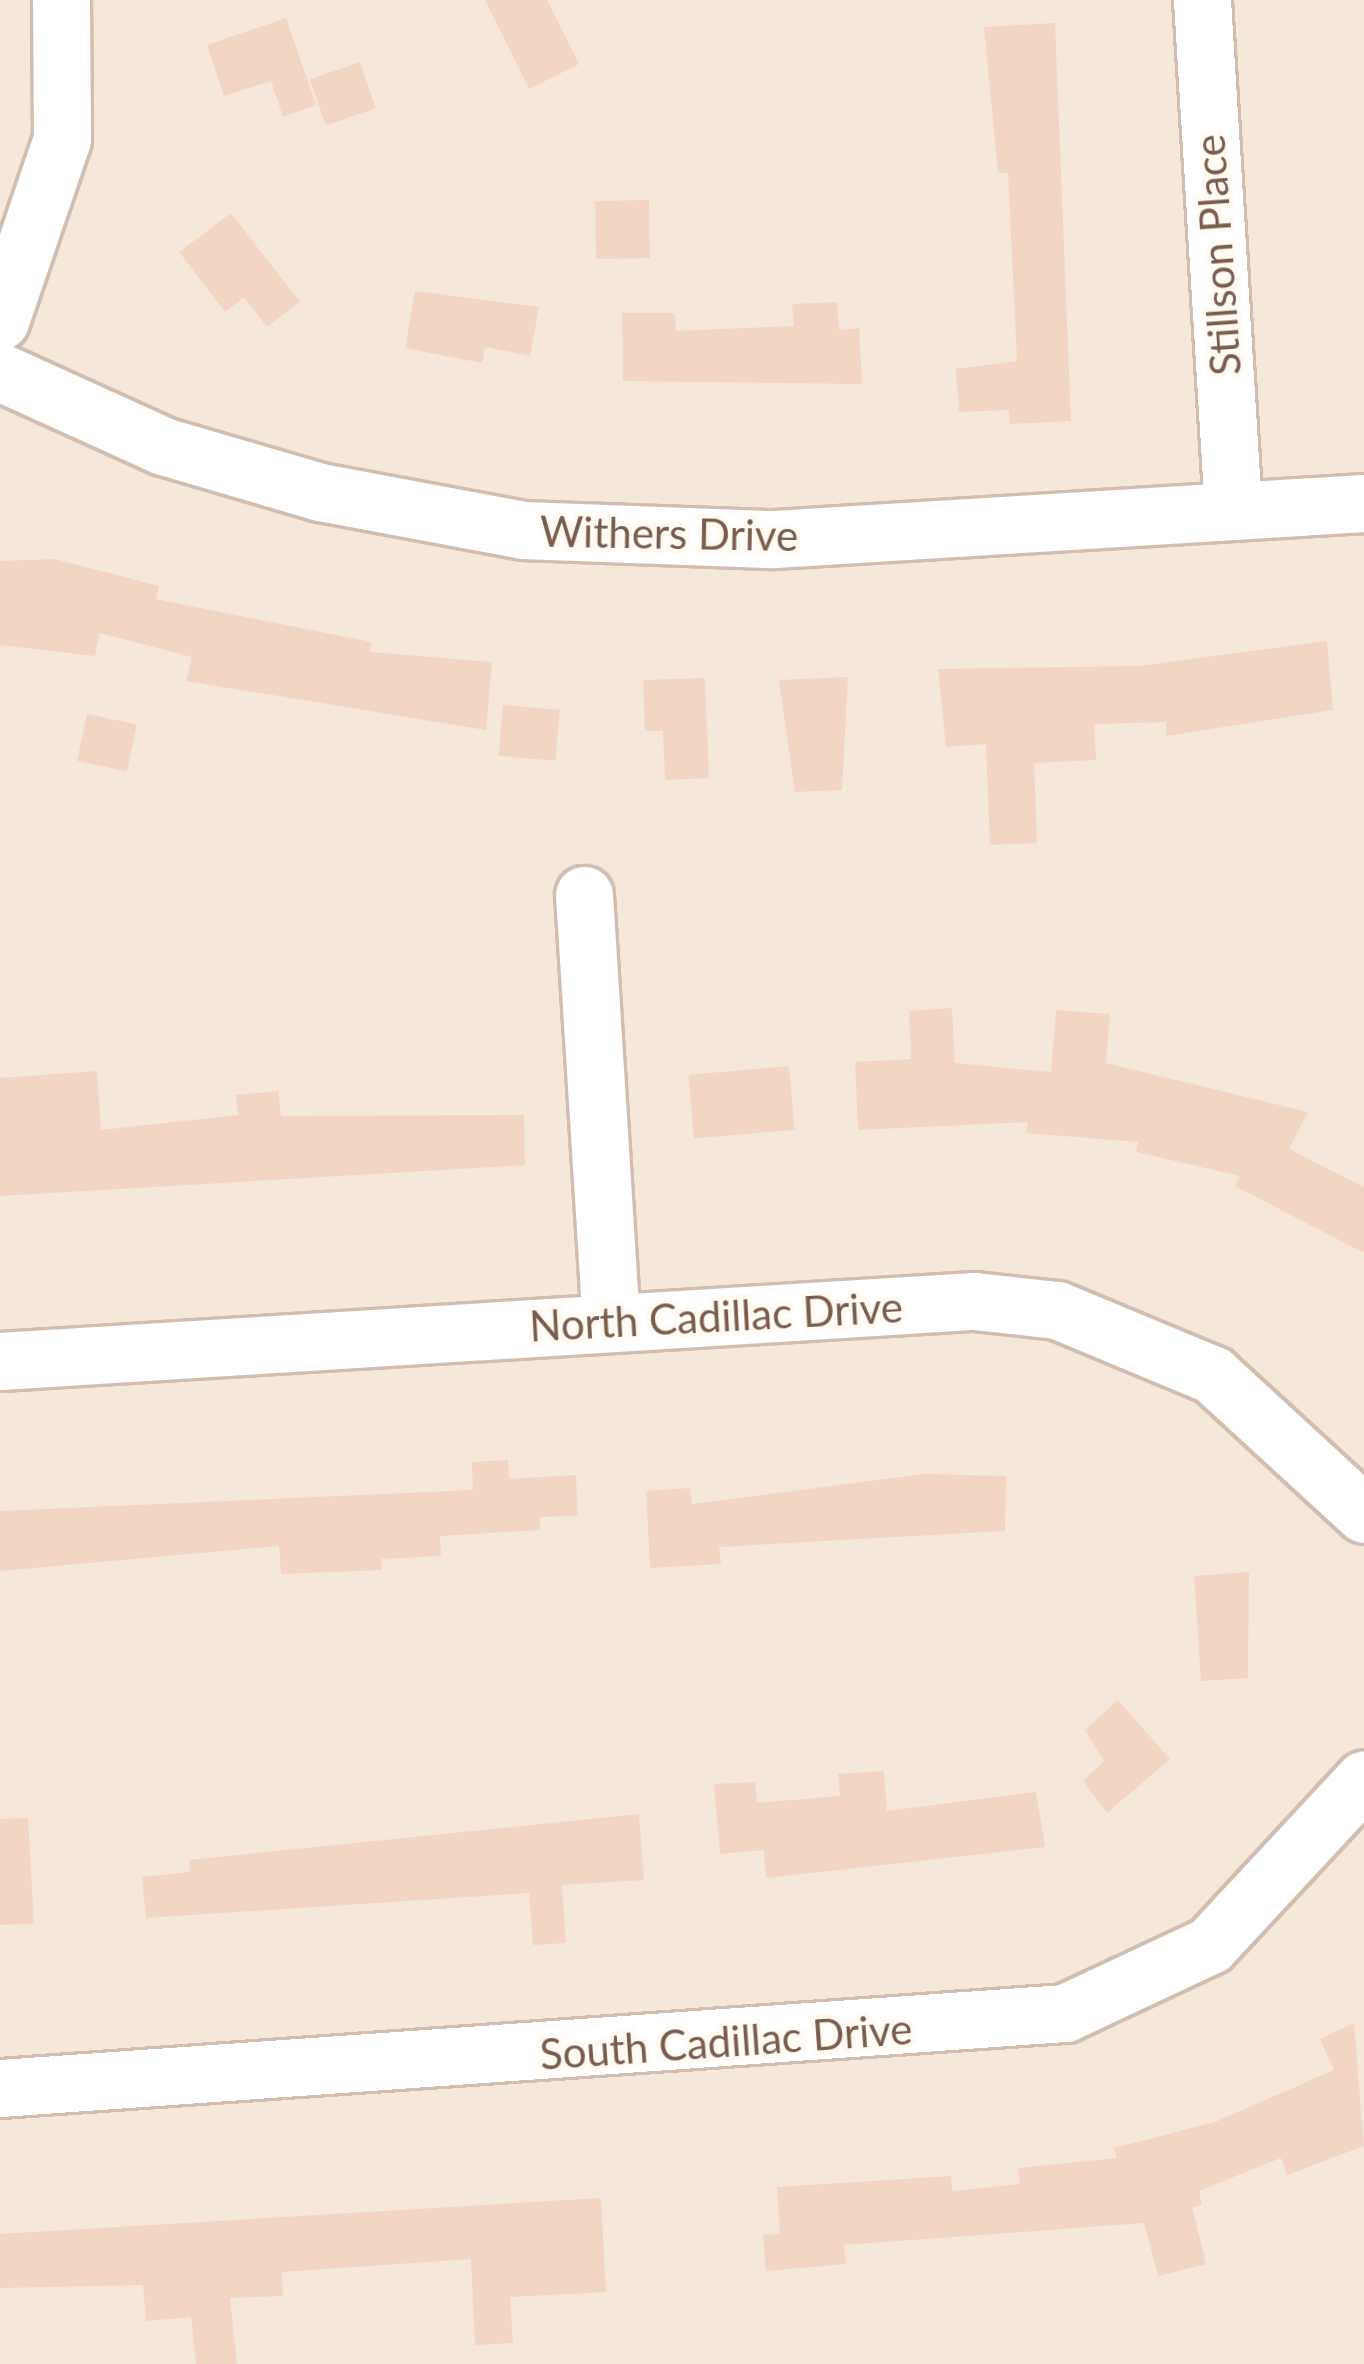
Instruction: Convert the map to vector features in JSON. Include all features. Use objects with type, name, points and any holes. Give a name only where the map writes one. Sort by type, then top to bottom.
[{"type":"street","points":[[0,321],[62,139],[61,0]]},
{"type":"street","name":"Stillson Place","points":[[1202,0],[1233,511]]},
{"type":"street","name":"Withers Drive","points":[[0,372],[163,446],[320,492],[523,530],[774,539],[1364,503]]},
{"type":"street","points":[[584,895],[611,1322]]},
{"type":"street","name":"North Cadillac Drive","points":[[0,1361],[974,1301],[1058,1310],[1213,1375],[1364,1514]]},
{"type":"street","name":"South Cadillac Drive","points":[[0,2088],[1065,2013],[1210,1945],[1364,1779]]},
{"type":"shaded area","points":[[0,0],[1364,0],[1364,2364],[0,2364]]},
{"type":"building","points":[[485,0],[547,0],[579,64],[529,89]]},
{"type":"building","points":[[286,18],[316,105],[283,117],[271,81],[224,96],[207,45]]},
{"type":"building","points":[[1055,23],[1071,421],[1010,424],[1009,410],[959,412],[956,369],[1017,361],[1008,173],[998,173],[984,27]]},
{"type":"building","points":[[360,62],[376,108],[326,126],[310,79]]},
{"type":"building","points":[[649,200],[650,258],[596,259],[595,201]]},
{"type":"building","points":[[231,213],[300,302],[267,327],[244,297],[225,312],[179,252]]},
{"type":"building","points":[[415,291],[539,307],[530,356],[485,347],[482,363],[405,348]]},
{"type":"building","points":[[837,302],[839,330],[859,328],[862,384],[623,381],[622,313],[675,313],[676,331],[794,326],[792,304]]},
{"type":"building","points":[[55,559],[159,586],[156,599],[372,642],[370,652],[492,662],[486,730],[186,681],[192,657],[100,633],[95,656],[0,645],[0,561]]},
{"type":"building","points":[[1327,641],[1333,710],[1166,736],[1166,722],[1094,724],[1096,760],[1034,763],[1037,843],[990,845],[986,744],[946,747],[938,669],[1139,666]]},
{"type":"building","points":[[848,677],[842,790],[795,792],[779,680]]},
{"type":"building","points":[[705,678],[709,778],[665,780],[663,731],[645,731],[643,680]]},
{"type":"building","points":[[503,705],[560,710],[555,761],[499,756]]},
{"type":"building","points":[[87,714],[137,725],[127,772],[77,761]]},
{"type":"building","points":[[952,1008],[955,1063],[1051,1072],[1056,1010],[1110,1014],[1106,1063],[1308,1112],[1289,1149],[1364,1187],[1364,1253],[1235,1186],[1240,1176],[1136,1152],[1138,1142],[1026,1133],[1028,1122],[858,1130],[855,1062],[911,1059],[909,1011]]},
{"type":"building","points":[[789,1066],[795,1130],[694,1139],[688,1075]]},
{"type":"building","points":[[97,1071],[101,1130],[238,1115],[236,1095],[278,1091],[281,1116],[524,1115],[525,1165],[0,1196],[0,1078]]},
{"type":"building","points":[[508,1460],[509,1479],[576,1475],[578,1516],[540,1517],[540,1530],[440,1536],[441,1556],[381,1559],[382,1570],[281,1574],[279,1546],[0,1571],[0,1511],[473,1490],[472,1462]]},
{"type":"building","points":[[924,1474],[1006,1476],[1005,1531],[719,1547],[721,1564],[650,1568],[646,1491],[690,1488],[692,1504]]},
{"type":"building","points":[[1249,1572],[1248,1678],[1201,1681],[1194,1576]]},
{"type":"building","points":[[1118,1700],[1170,1759],[1107,1813],[1083,1781],[1104,1761],[1085,1730]]},
{"type":"building","points":[[884,1771],[887,1811],[1036,1792],[1045,1847],[766,1878],[764,1850],[720,1854],[714,1784],[755,1782],[757,1803],[840,1796],[838,1774]]},
{"type":"building","points":[[639,1814],[644,1880],[562,1885],[566,1943],[533,1945],[529,1893],[146,1918],[142,1877],[190,1872],[189,1860]]},
{"type":"building","points":[[28,1818],[34,1924],[0,1925],[0,1819]]},
{"type":"building","points":[[1354,2023],[1364,2146],[1287,2175],[1281,2158],[1199,2191],[1202,2205],[1192,2207],[1206,2264],[1158,2276],[1144,2223],[844,2245],[846,2264],[766,2271],[763,2235],[780,2234],[777,2187],[951,2176],[952,2191],[1020,2184],[1018,2168],[1117,2158],[1114,2148],[1215,2122],[1334,2070],[1320,2039]]},
{"type":"building","points":[[601,2198],[606,2292],[510,2297],[513,2343],[475,2345],[471,2259],[282,2272],[283,2296],[230,2298],[237,2364],[196,2364],[191,2317],[146,2321],[143,2285],[0,2288],[0,2234]]}]
